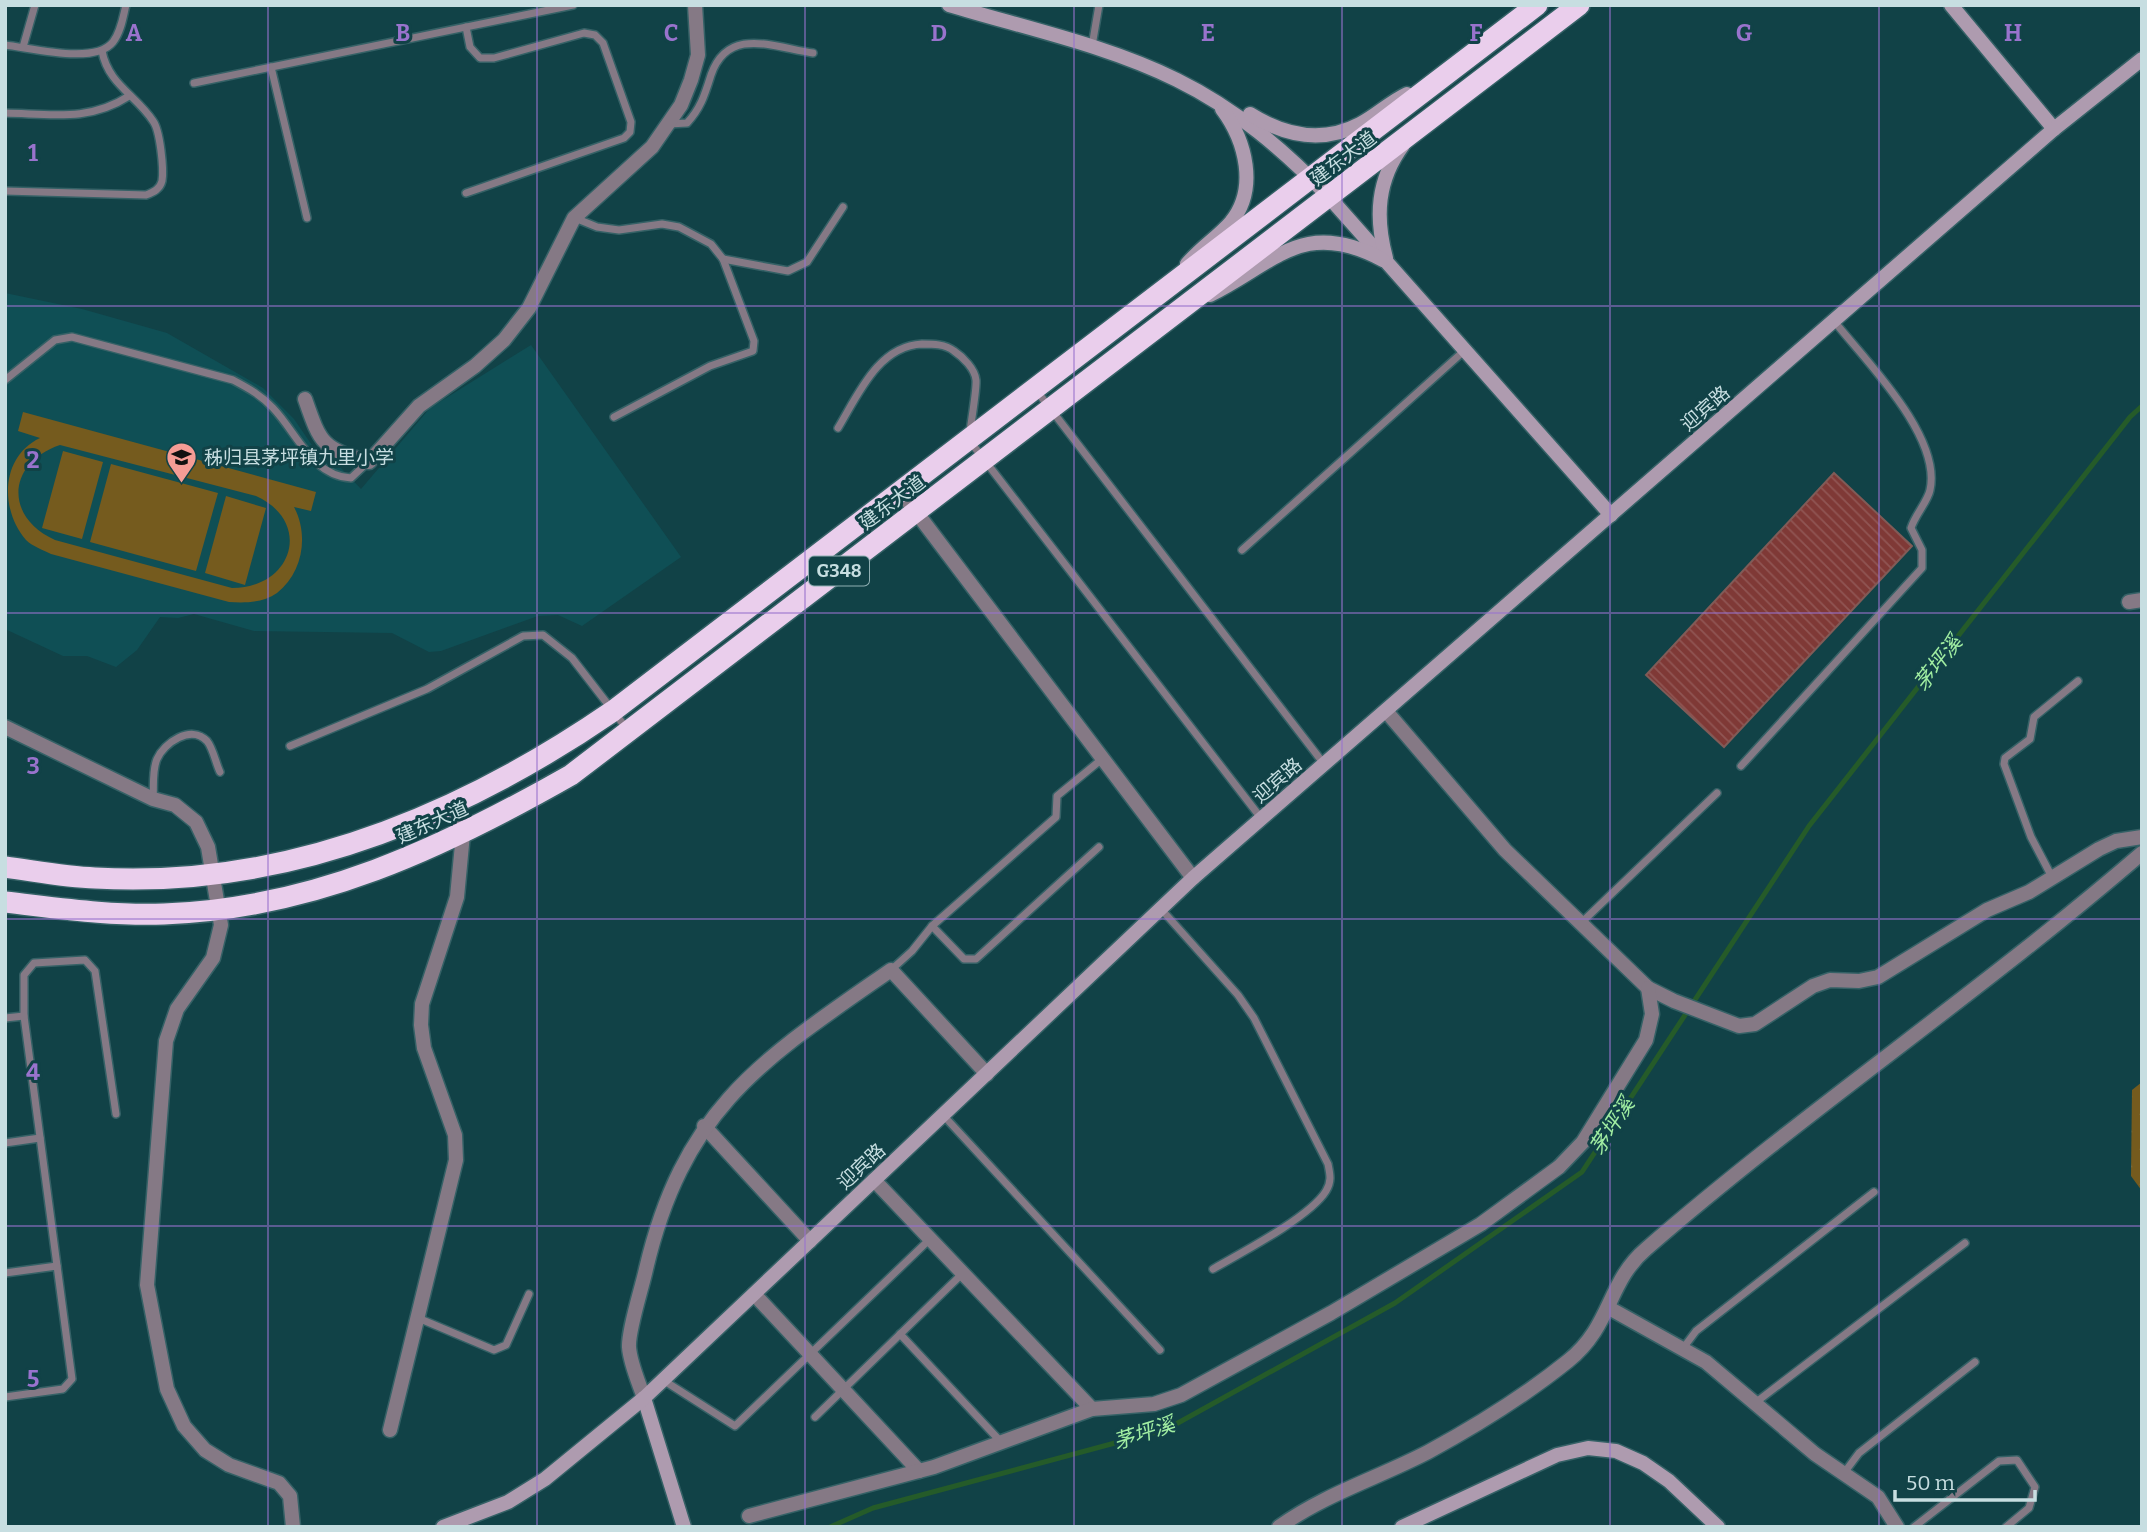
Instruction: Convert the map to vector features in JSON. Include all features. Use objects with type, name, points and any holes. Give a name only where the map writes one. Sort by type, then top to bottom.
[{"type":"highway","name":"建东大道","points":[[5,867],[94,878],[164,879],[214,874],[303,859],[369,839],[454,805],[556,751],[613,711],[901,492],[1537,5]]},
{"type":"highway","name":"建东大道","points":[[5,902],[92,912],[164,914],[220,909],[306,893],[373,871],[463,834],[571,775],[1579,5]]},
{"type":"main road","points":[[949,5],[1091,48],[1177,80],[1256,128],[1329,197],[1611,515]]},
{"type":"main road","points":[[1951,5],[2054,129]]},
{"type":"main road","name":"迎宾路","points":[[443,1527],[508,1502],[545,1479],[644,1398],[1193,878],[2054,129],[2142,59]]},
{"type":"main road","points":[[1217,102],[1248,113],[1278,130],[1312,136],[1329,135],[1359,124],[1398,98],[1452,71]]},
{"type":"main road","points":[[1164,290],[1198,251],[1231,221],[1244,196],[1246,168],[1240,140],[1217,102]]},
{"type":"main road","points":[[1387,263],[1380,230],[1379,198],[1391,164],[1411,134]]},
{"type":"main road","points":[[1181,310],[1231,285],[1274,256],[1306,244],[1348,246],[1387,263]]},
{"type":"main road","points":[[644,1398],[683,1525]]},
{"type":"main road","points":[[1402,1527],[1557,1455],[1588,1448],[1616,1451],[1643,1463],[1669,1481],[1718,1527]]},
{"type":"street","points":[[305,399],[324,443],[335,452],[369,462],[419,406],[475,366],[504,340],[529,307],[574,218],[634,165],[681,105],[698,55],[695,5]]},
{"type":"street","points":[[901,492],[1193,878]]},
{"type":"street","points":[[1385,711],[1505,850],[1648,988],[1674,1002],[1739,1026],[1755,1024],[1813,986],[1830,980],[1859,981],[1878,977],[1987,910],[2052,877],[2099,849],[2116,841],[2142,837]]},
{"type":"street","points":[[5,727],[153,799],[175,805],[195,822],[208,847],[221,925],[213,958],[177,1009],[166,1041],[147,1285],[167,1389],[184,1426],[205,1450],[229,1465],[279,1483],[290,1496],[293,1527]]},
{"type":"street","points":[[390,1430],[456,1160],[454,1135],[424,1048],[422,1004],[457,897],[463,834],[454,805]]},
{"type":"street","points":[[1279,1527],[1316,1502],[1427,1452],[1541,1380],[1583,1348],[1596,1333],[1629,1265],[1743,1165],[2024,953],[2142,853]]},
{"type":"street","points":[[644,1398],[628,1347],[655,1232],[678,1175],[704,1126],[745,1078],[791,1039],[891,970],[987,1074]]},
{"type":"street","points":[[749,1516],[919,1471],[1092,1409],[1154,1404],[1181,1395],[1331,1313],[1481,1224],[1559,1167],[1583,1142],[1646,1040],[1652,1014],[1648,988]]},
{"type":"street","points":[[704,1126],[810,1241]]},
{"type":"street","points":[[874,1180],[1092,1409]]},
{"type":"street","points":[[754,1294],[919,1471]]},
{"type":"street","points":[[1609,1308],[1684,1347],[1843,1473],[1878,1497],[1897,1527]]},
{"type":"lane","points":[[23,47],[34,5]]},
{"type":"lane","points":[[5,45],[76,54],[102,51],[113,43],[119,32],[126,5]]},
{"type":"lane","points":[[194,83],[573,5]]},
{"type":"lane","points":[[1091,48],[1099,5]]},
{"type":"lane","points":[[466,27],[470,47],[480,58],[494,58],[584,33],[596,35],[603,43],[631,122],[630,132],[624,138],[466,193]]},
{"type":"lane","points":[[668,124],[687,123],[700,109],[716,60],[727,48],[742,43],[813,53]]},
{"type":"lane","points":[[5,191],[146,195],[156,191],[162,181],[158,133],[153,121],[110,76],[102,51]]},
{"type":"lane","points":[[271,68],[307,218]]},
{"type":"lane","points":[[5,113],[88,115],[108,110],[129,96]]},
{"type":"lane","points":[[723,259],[788,271],[807,262],[843,207]]},
{"type":"lane","points":[[574,218],[597,227],[620,230],[662,224],[679,227],[711,244],[723,259],[754,341],[753,351],[710,366],[614,418]]},
{"type":"lane","points":[[1741,766],[1922,568],[1922,550],[1911,528],[1930,490],[1928,453],[1911,419],[1834,321]]},
{"type":"lane","points":[[5,380],[55,340],[72,337],[233,380],[253,390],[280,416],[316,464],[336,477],[351,478],[369,462]]},
{"type":"lane","points":[[838,428],[874,371],[889,354],[914,344],[933,344],[951,349],[967,362],[976,380],[969,440],[1262,819]]},
{"type":"lane","points":[[1242,550],[1465,350]]},
{"type":"lane","points":[[1035,389],[1324,764]]},
{"type":"lane","points":[[290,746],[427,690],[523,636],[543,635],[559,644],[629,732]]},
{"type":"lane","points":[[2052,877],[2031,837],[2005,758],[2030,739],[2032,721],[2038,712],[2078,681]]},
{"type":"lane","points":[[153,799],[156,761],[165,746],[179,737],[195,735],[207,741],[220,772]]},
{"type":"lane","points":[[891,970],[912,951],[932,926],[1056,817],[1057,796],[1102,758]]},
{"type":"lane","points":[[1580,924],[1717,793]]},
{"type":"lane","points":[[932,926],[964,959],[976,958],[1099,847]]},
{"type":"lane","points":[[1161,909],[1238,996],[1254,1018],[1328,1164],[1331,1179],[1325,1193],[1287,1224],[1213,1269]]},
{"type":"lane","points":[[5,1397],[63,1389],[72,1379],[24,1016],[24,975],[34,963],[85,960],[95,971],[116,1114]]},
{"type":"lane","points":[[5,1018],[24,1016]]},
{"type":"lane","points":[[943,1115],[1160,1350]]},
{"type":"lane","points":[[5,1143],[40,1138]]},
{"type":"lane","points":[[1684,1347],[1696,1331],[1874,1192]]},
{"type":"lane","points":[[663,1380],[735,1426],[930,1239]]},
{"type":"lane","points":[[1755,1404],[1965,1243]]},
{"type":"lane","points":[[5,1273],[57,1266]]},
{"type":"lane","points":[[815,1417],[963,1273]]},
{"type":"lane","points":[[418,1318],[494,1350],[506,1345],[529,1294]]},
{"type":"lane","points":[[900,1334],[1002,1443]]},
{"type":"lane","points":[[1843,1473],[1859,1452],[1975,1362]]},
{"type":"lane","points":[[1914,1527],[1999,1461],[2017,1460],[2035,1487],[2029,1508],[2006,1527]]},
{"type":"shaded area","name":"秭归县茅坪镇九里小学","points":[[5,293],[82,309],[167,333],[263,388],[294,419],[318,454],[340,467],[361,489],[430,408],[531,345],[681,557],[582,626],[558,615],[538,616],[441,651],[429,652],[392,633],[254,631],[194,614],[178,618],[160,617],[137,650],[116,667],[87,656],[63,656],[5,629]]},
{"type":"green space","points":[[23,412],[316,492],[311,511],[294,507],[299,518],[302,541],[301,553],[293,575],[277,593],[266,599],[229,602],[51,554],[38,548],[26,540],[17,528],[8,500],[11,471],[17,458],[40,438],[18,431]],"holes":[[[60,445],[256,496],[274,507],[285,521],[290,537],[288,552],[281,566],[270,577],[253,585],[232,588],[55,540],[38,530],[27,518],[20,505],[18,491],[30,464],[42,453]]]},
{"type":"green space","points":[[63,451],[103,462],[82,539],[42,528]]},
{"type":"green space","points":[[111,464],[218,493],[196,571],[90,542]]},
{"type":"green space","points":[[226,496],[266,508],[245,585],[205,573]]},
{"type":"green space","points":[[2142,1082],[2142,1191],[2131,1176],[2132,1090]]},
{"type":"building","points":[[1834,473],[1912,546],[1724,747],[1646,675]]},
{"type":"waterway","name":"茅坪溪","points":[[830,1527],[873,1508],[1167,1429],[1395,1303],[1582,1172],[1809,826],[2130,417],[2142,406]]},
{"type":"place","name":"秭归县茅坪镇九里小学","points":[[181,484]]}]
